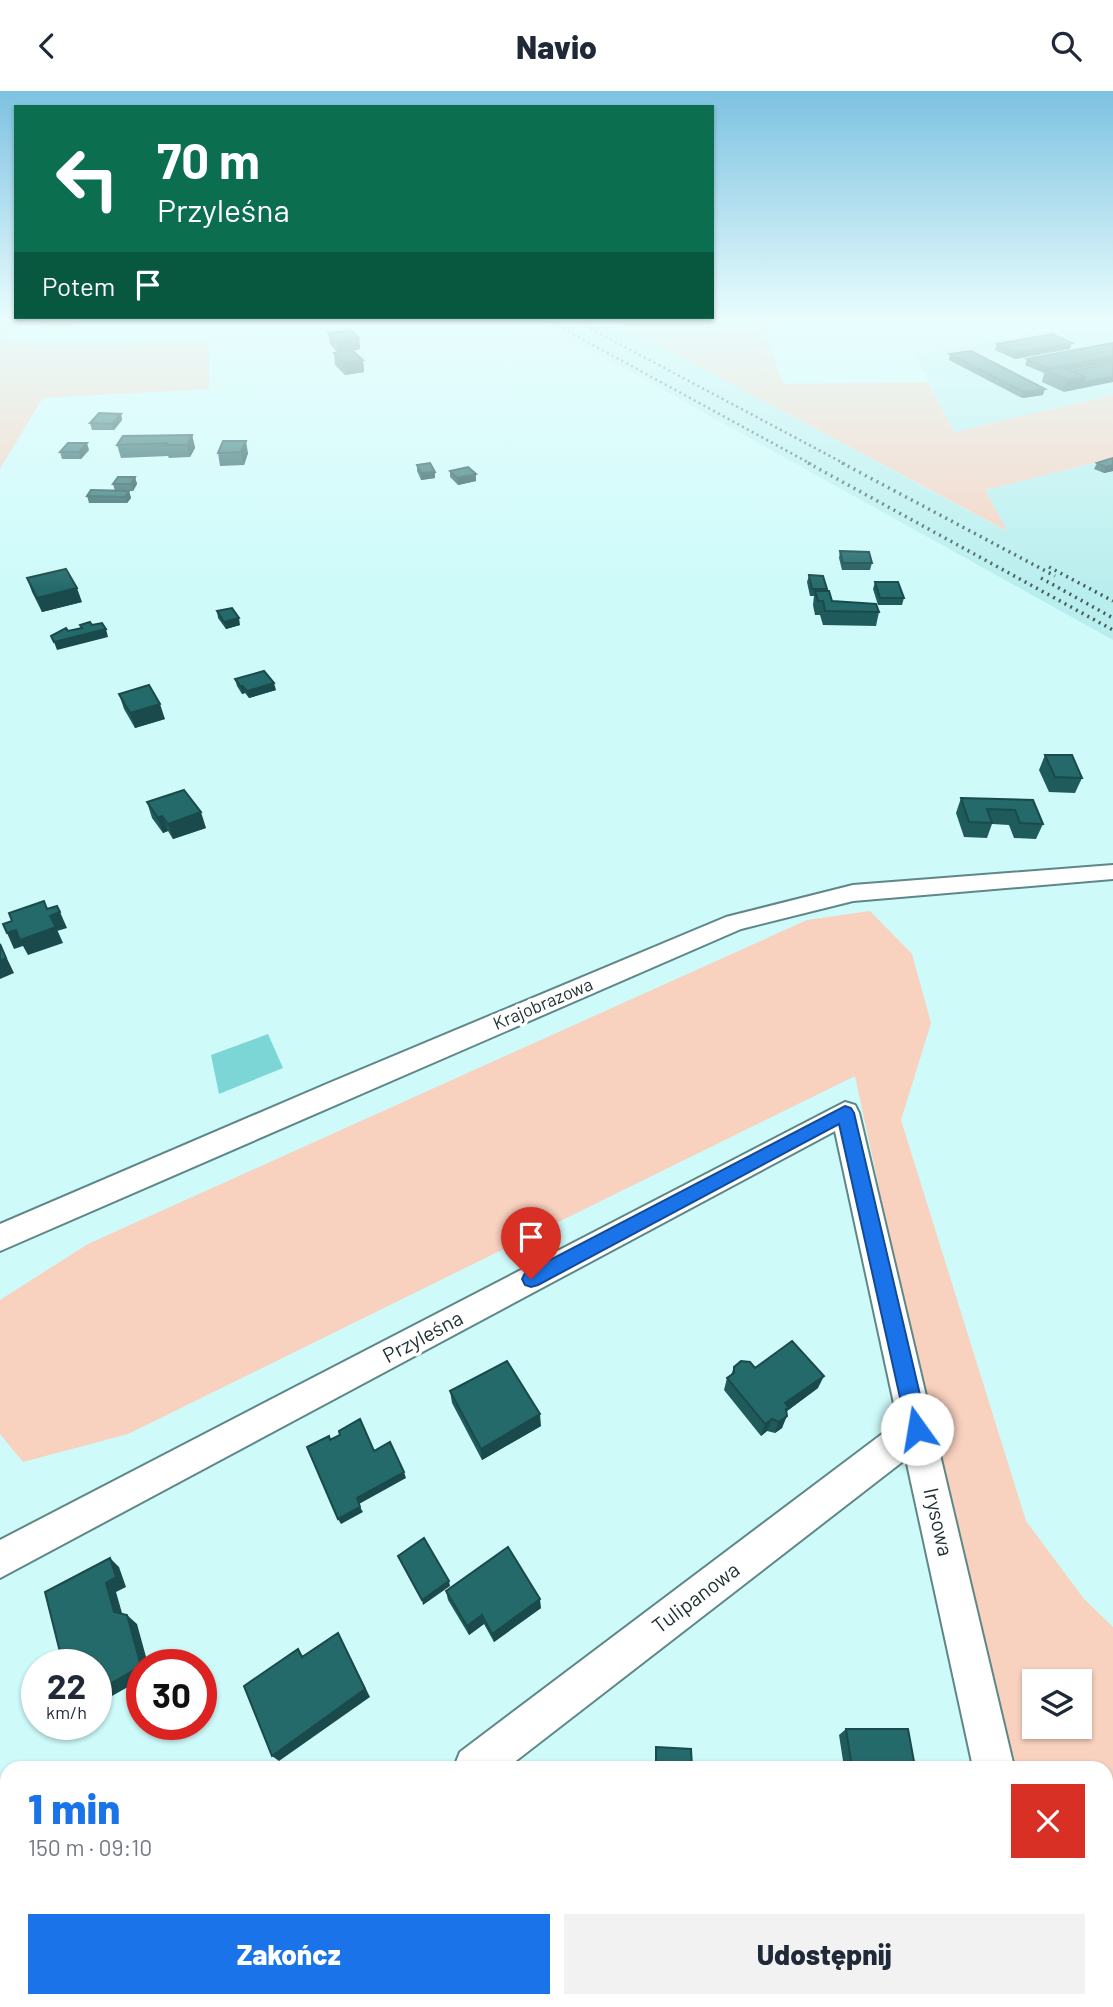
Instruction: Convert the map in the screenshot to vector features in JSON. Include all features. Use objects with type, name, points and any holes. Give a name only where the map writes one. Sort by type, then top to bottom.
[{"type":"street","name":"Krajobrazowa","points":[[0,1238],[339,1090],[734,923],[853,893],[1113,872]]},
{"type":"street","name":"Irysowa","points":[[845,1113],[993,1761]]},
{"type":"street","name":"Przyleśna","points":[[0,1560],[845,1113]]},
{"type":"street","name":"Tulipanowa","points":[[483,1761],[917,1429]]},
{"type":"shaded area","points":[[0,410],[35,410],[0,469]]},
{"type":"shaded area","points":[[700,410],[781,410],[1006,531],[985,490],[1113,458],[1113,640]]},
{"type":"shaded area","points":[[781,410],[943,410],[954,432],[1047,410],[1113,410],[1113,458],[985,490],[1007,531]]},
{"type":"shaded area","points":[[943,410],[1047,410],[954,432]]},
{"type":"shaded area","points":[[870,911],[912,954],[931,1023],[901,1120],[1026,1521],[1084,1599],[1113,1627],[1113,1761],[1002,1761],[855,1076],[128,1434],[23,1462],[0,1434],[0,1300],[88,1244],[807,920]]},
{"type":"shaded area","points":[[268,1034],[283,1068],[219,1094],[211,1055]]},
{"type":"building","points":[[99,413],[121,414],[112,424],[90,423]]},
{"type":"building","points":[[192,435],[187,445],[117,445],[123,436]]},
{"type":"building","points":[[223,441],[246,441],[241,452],[218,453]]},
{"type":"building","points":[[68,443],[87,443],[79,452],[60,452]]},
{"type":"building","points":[[1113,458],[1113,465],[1106,467],[1097,463]]},
{"type":"building","points":[[430,463],[435,472],[421,473],[417,465]]},
{"type":"building","points":[[468,467],[476,474],[457,478],[450,471]]},
{"type":"building","points":[[118,477],[135,477],[131,484],[113,484]]},
{"type":"building","points":[[91,490],[129,491],[125,497],[87,496]]},
{"type":"building","points":[[840,551],[869,552],[872,563],[843,563]]},
{"type":"building","points":[[66,569],[77,588],[37,598],[27,578]]},
{"type":"building","points":[[809,575],[823,576],[827,589],[812,589]]},
{"type":"building","points":[[875,582],[898,582],[904,598],[880,598]]},
{"type":"building","points":[[815,591],[829,591],[832,601],[876,604],[879,612],[825,611],[823,601],[818,601]]},
{"type":"building","points":[[232,608],[239,618],[224,622],[217,611]]},
{"type":"building","points":[[90,622],[92,625],[102,623],[106,629],[54,642],[51,636],[66,628],[68,631],[82,628],[80,625]]},
{"type":"building","points":[[264,671],[274,683],[247,691],[235,679]]},
{"type":"building","points":[[149,685],[160,704],[130,713],[119,694]]},
{"type":"building","points":[[1045,755],[1072,755],[1082,778],[1055,777]]},
{"type":"building","points":[[184,790],[201,812],[168,824],[162,816],[158,818],[147,802]]},
{"type":"building","points":[[961,798],[1033,800],[1043,824],[1020,823],[1015,810],[987,809],[992,823],[969,822]]},
{"type":"building","points":[[44,901],[47,909],[57,906],[60,912],[50,916],[56,927],[20,940],[16,930],[7,933],[3,924],[12,921],[9,913]]},
{"type":"building","points":[[0,944],[6,958],[0,961]]},
{"type":"building","points":[[792,1341],[824,1376],[785,1403],[789,1408],[786,1409],[787,1416],[779,1422],[772,1419],[765,1424],[727,1378],[734,1373],[734,1367],[741,1361],[750,1362],[755,1368]]},
{"type":"building","points":[[507,1361],[540,1414],[481,1449],[450,1391]]},
{"type":"building","points":[[360,1419],[374,1451],[390,1442],[404,1472],[357,1498],[360,1507],[338,1519],[307,1447],[329,1436],[330,1440],[340,1435],[339,1431]]},
{"type":"building","points":[[424,1538],[449,1581],[422,1600],[398,1556]]},
{"type":"building","points":[[508,1547],[540,1599],[492,1634],[482,1615],[467,1626],[446,1591]]},
{"type":"building","points":[[110,1558],[116,1577],[106,1583],[114,1612],[127,1615],[136,1649],[126,1649],[126,1675],[112,1683],[112,1649],[59,1649],[45,1592]]},
{"type":"building","points":[[338,1633],[365,1689],[272,1756],[244,1686],[298,1649],[302,1657]]},
{"type":"building","points":[[846,1729],[908,1729],[914,1761],[851,1761]]},
{"type":"building","points":[[656,1747],[691,1749],[692,1761],[656,1761]]},
{"type":"railway","points":[[713,410],[811,464]]},
{"type":"railway","points":[[744,410],[845,464]]},
{"type":"railway","points":[[808,463],[1113,630]]},
{"type":"railway","points":[[842,463],[1055,576]]},
{"type":"railway","points":[[1049,567],[1113,601]]},
{"type":"railway","points":[[1041,578],[1113,618]]},
{"type":"route","points":[[531,1279],[845,1113],[917,1429]]}]
